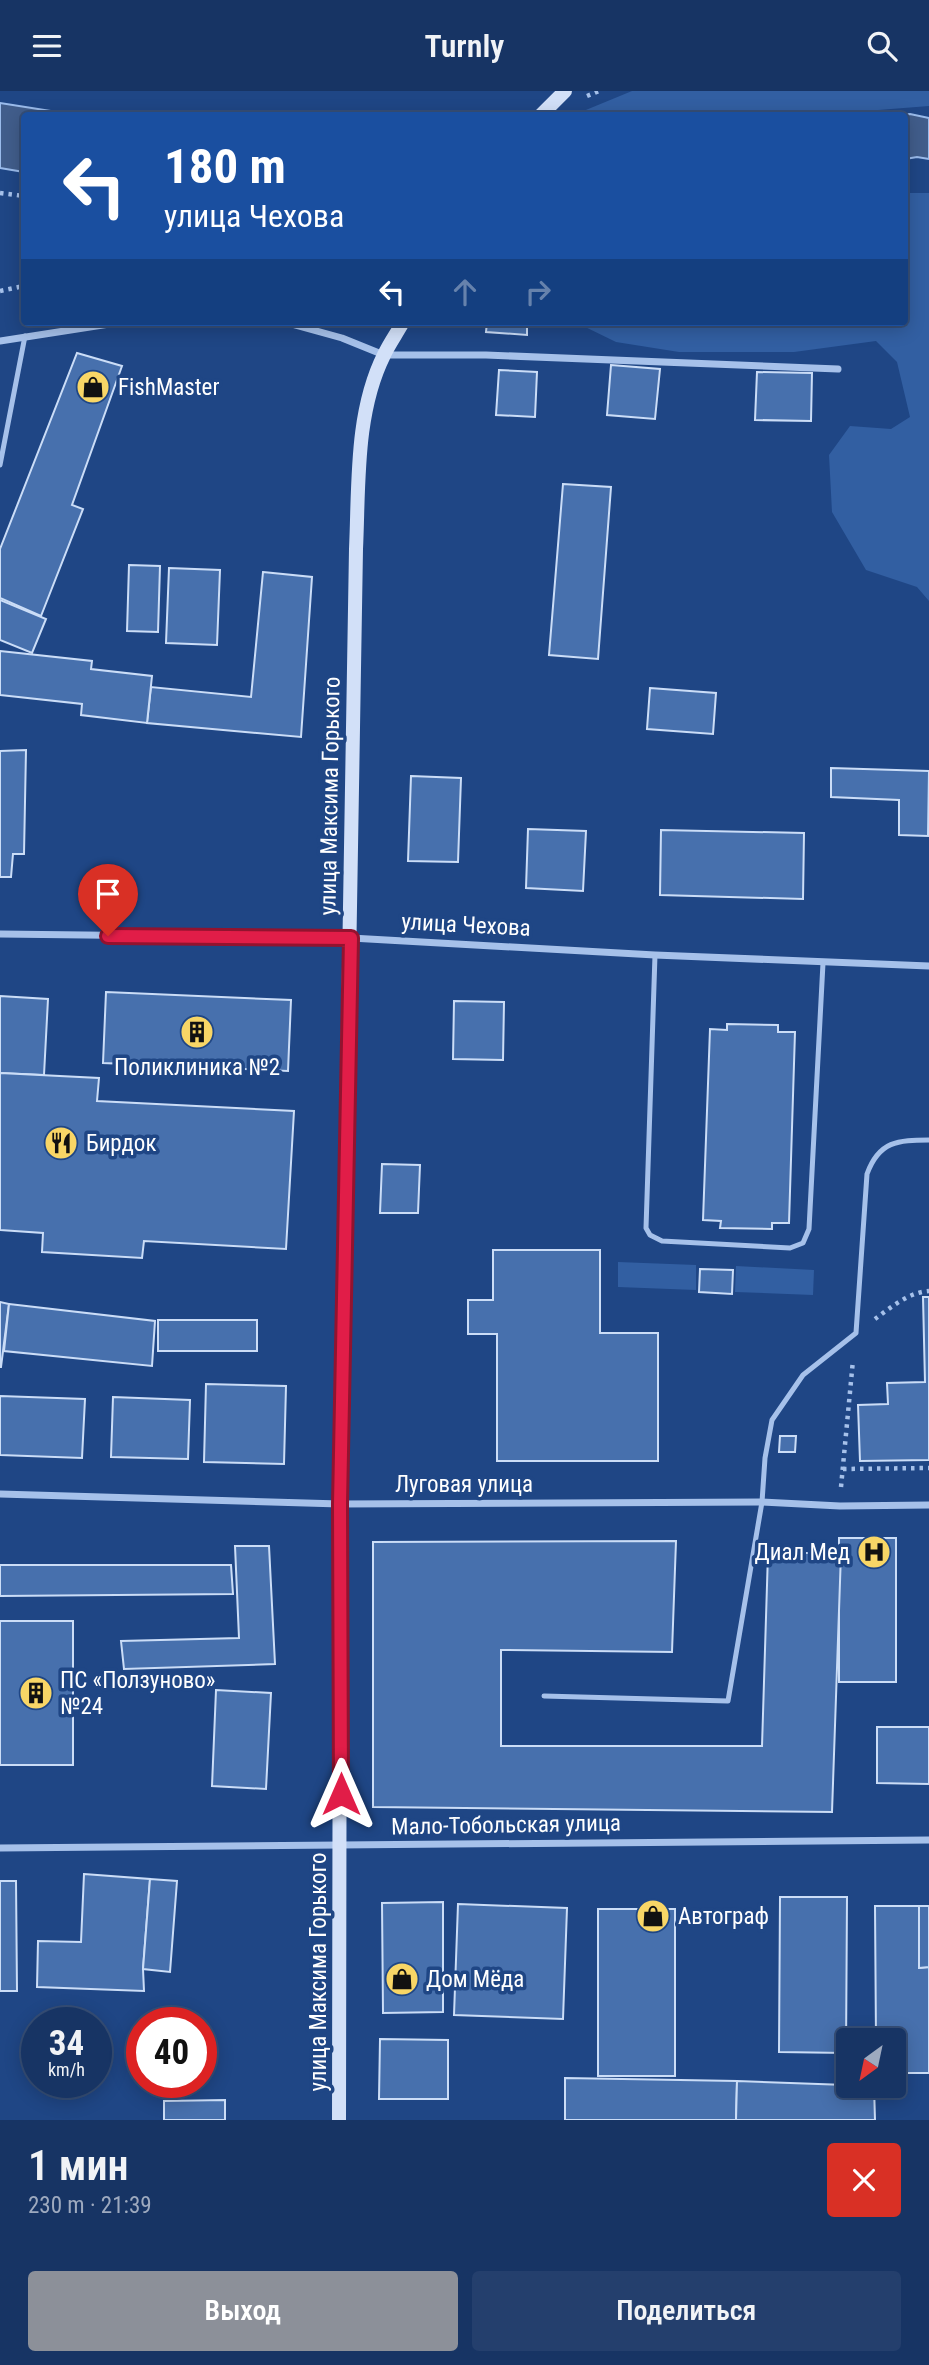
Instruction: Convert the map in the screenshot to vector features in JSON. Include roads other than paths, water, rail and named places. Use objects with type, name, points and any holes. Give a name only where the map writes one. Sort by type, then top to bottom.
[{"type":"street","points":[[544,112],[565,91]]},
{"type":"street","points":[[0,341],[96,326]]},
{"type":"street","points":[[298,326],[342,338],[384,355],[486,355],[838,369]]},
{"type":"street","name":"улица Максима Горького","points":[[340,2120],[340,1504],[356,549],[360,454],[373,382],[384,355],[401,326]]},
{"type":"street","name":"улица Чехова","points":[[0,934],[351,938],[655,955],[929,966]]},
{"type":"street","name":"Луговая улица","points":[[0,1494],[340,1504],[762,1502],[840,1506],[929,1505]]},
{"type":"street","name":"Мало-Тобольская улица","points":[[0,1848],[929,1840]]},
{"type":"lane","points":[[0,465],[25,337]]},
{"type":"lane","points":[[655,955],[646,1228],[650,1235],[662,1241],[790,1248],[803,1243],[809,1229],[822,963]]},
{"type":"lane","points":[[544,1696],[728,1701],[762,1502],[765,1458],[772,1420],[803,1375],[856,1333],[867,1174],[872,1161],[883,1148],[899,1140],[929,1140]]},
{"type":"place","name":"FishMaster","points":[[93,387]]},
{"type":"place","name":"Поликлиника №2","points":[[197,1032]]},
{"type":"place","name":"Бирдок","points":[[61,1143]]},
{"type":"place","name":"Диал Мед","points":[[874,1552]]},
{"type":"place","name":"ПС «Ползуново» №24","points":[[36,1693]]},
{"type":"place","name":"Автограф","points":[[653,1916]]},
{"type":"place","name":"Дом Мёда","points":[[402,1979]]}]
